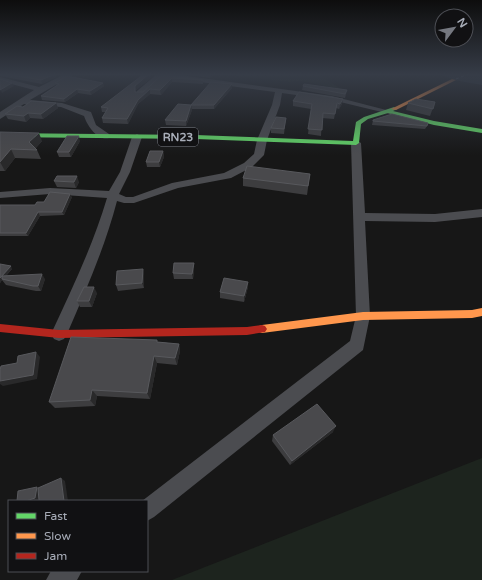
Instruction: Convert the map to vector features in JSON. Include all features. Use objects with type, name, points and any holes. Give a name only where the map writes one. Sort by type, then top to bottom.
[{"type":"main road","points":[[356,143],[358,123],[361,119],[390,112],[410,101]]},
{"type":"main road","points":[[390,112],[434,123],[482,131]]},
{"type":"main road","name":"RN23","points":[[0,135],[106,136],[356,143]]},
{"type":"main road","points":[[0,328],[59,334],[247,331],[363,316],[472,314],[482,312]]},
{"type":"street","points":[[0,116],[20,101]]},
{"type":"street","points":[[21,101],[62,105],[88,114],[92,126],[106,136]]},
{"type":"street","points":[[0,195],[50,191],[113,194],[124,200],[134,200],[176,185],[227,176],[248,165],[259,155],[262,140],[277,101]]},
{"type":"street","points":[[344,101],[390,112]]},
{"type":"street","points":[[59,334],[100,238],[113,194],[125,172],[137,137]]},
{"type":"street","points":[[148,509],[357,345],[363,316],[356,143]]},
{"type":"street","points":[[358,217],[435,218],[482,213]]},
{"type":"street","points":[[58,580],[69,572]]},
{"type":"shaded area","points":[[482,458],[482,580],[172,580]]},
{"type":"building","points":[[31,101],[56,103],[41,114],[28,113],[24,116],[5,114],[17,106],[23,107]]},
{"type":"building","points":[[109,101],[137,101],[127,119],[102,118],[108,108],[101,107]]},
{"type":"building","points":[[194,101],[217,101],[214,105],[191,105]]},
{"type":"building","points":[[293,101],[342,101],[340,104],[337,103],[335,114],[323,113],[322,130],[308,129],[312,104]]},
{"type":"building","points":[[412,101],[435,102],[433,109],[408,103]]},
{"type":"building","points":[[178,104],[191,105],[186,121],[165,120]]},
{"type":"building","points":[[392,114],[428,123],[427,126],[373,121]]},
{"type":"building","points":[[276,117],[286,118],[284,129],[271,128]]},
{"type":"building","points":[[0,132],[39,133],[29,142],[37,150],[11,149],[0,162]]},
{"type":"building","points":[[67,136],[79,136],[69,152],[57,152]]},
{"type":"building","points":[[150,151],[163,151],[159,162],[146,162]]},
{"type":"building","points":[[247,166],[310,174],[308,186],[243,178]]},
{"type":"building","points":[[57,176],[77,176],[74,182],[54,181]]},
{"type":"building","points":[[50,192],[70,194],[62,212],[38,212],[26,233],[0,233],[0,205],[35,205],[37,202],[44,202]]},
{"type":"building","points":[[174,263],[194,263],[192,274],[173,273]]},
{"type":"building","points":[[0,264],[11,266],[0,278]]},
{"type":"building","points":[[143,269],[142,283],[116,285],[117,271]]},
{"type":"building","points":[[42,274],[38,286],[2,279],[2,276]]},
{"type":"building","points":[[224,278],[248,282],[244,296],[220,292]]},
{"type":"building","points":[[84,287],[94,287],[89,301],[77,301]]},
{"type":"building","points":[[71,337],[157,340],[157,342],[179,344],[175,358],[154,356],[147,393],[92,390],[90,400],[49,402]]},
{"type":"building","points":[[36,352],[33,375],[0,381],[1,366],[17,363],[18,356]]},
{"type":"building","points":[[317,404],[336,426],[292,461],[273,435]]},
{"type":"building","points":[[61,478],[64,500],[39,500],[38,488]]},
{"type":"building","points":[[37,487],[35,498],[29,500],[17,500],[18,491]]},
{"type":"traffic: fast","points":[[0,135],[196,137],[356,143],[358,123],[366,118],[394,109]]},
{"type":"traffic: fast","points":[[390,112],[434,123],[482,131]]},
{"type":"traffic: slow","points":[[394,109],[410,101]]},
{"type":"traffic: slow","points":[[262,329],[363,316],[472,314],[482,312]]},
{"type":"traffic: jam","points":[[0,328],[59,334],[247,331],[262,329]]}]
